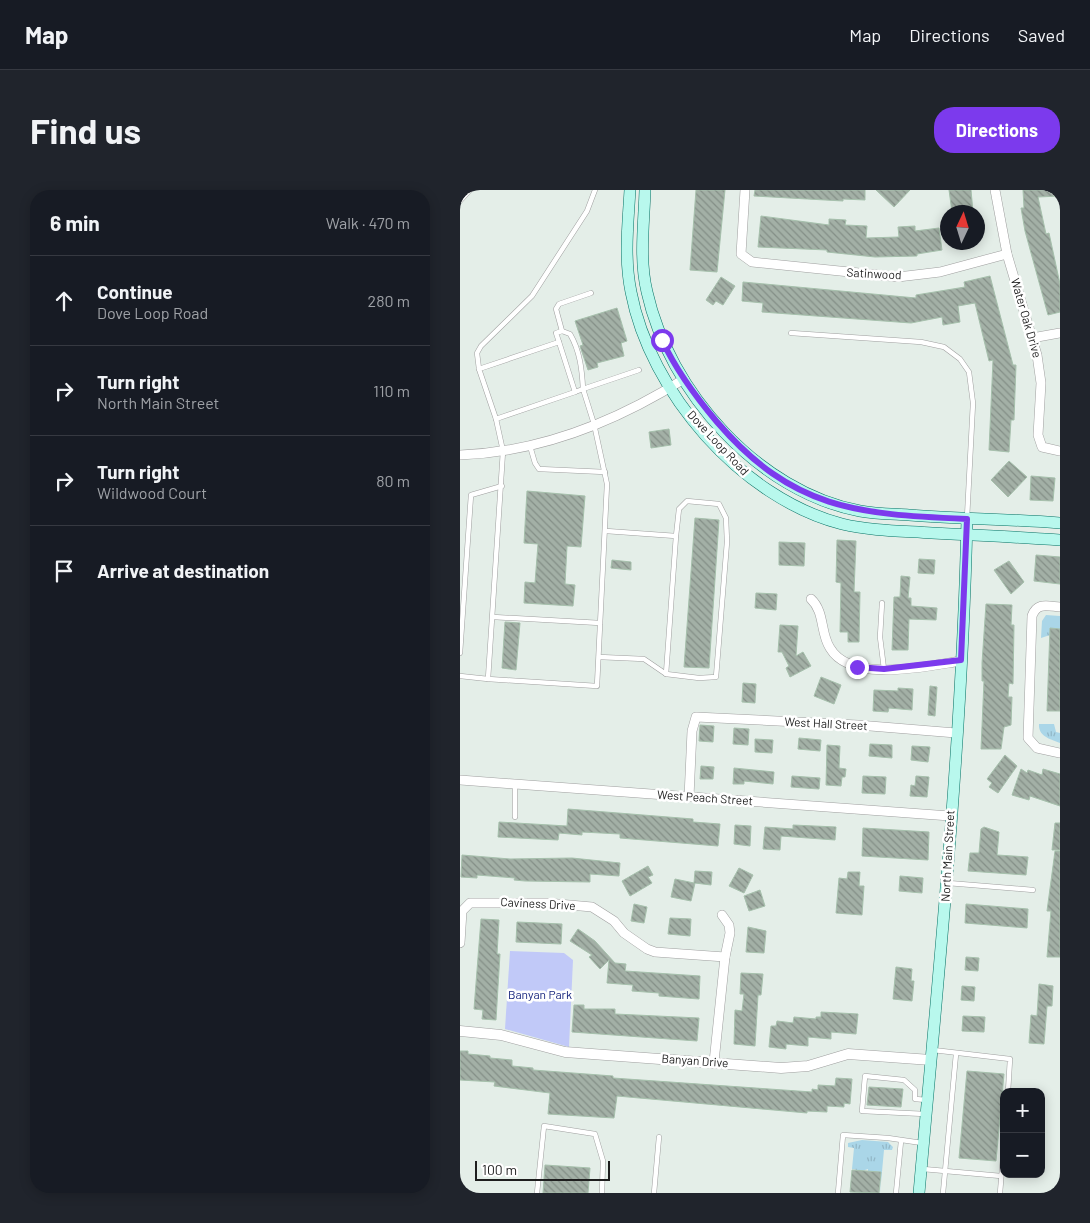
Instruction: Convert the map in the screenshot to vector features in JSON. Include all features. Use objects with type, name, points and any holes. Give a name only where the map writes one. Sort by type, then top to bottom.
[{"type":"main road","name":"Dove Loop Road","points":[[630,190],[627,253],[631,294],[647,345],[670,388],[694,420],[733,463],[758,484],[792,505],[824,518],[858,527],[1060,540]]},
{"type":"main road","name":"Dove Loop Road","points":[[645,190],[643,253],[646,290],[662,340],[684,379],[706,409],[744,452],[768,471],[799,490],[860,511],[967,519],[1060,523]]},
{"type":"main road","name":"North Main Street","points":[[919,1193],[947,883],[961,660],[967,519]]},
{"type":"street","name":"Satinwood","points":[[745,190],[741,254],[752,262],[898,277],[940,272],[1007,254]]},
{"type":"street","name":"Water Oak Drive","points":[[995,190],[1007,254],[1032,338],[1041,384],[1038,435],[1042,448],[1060,451]]},
{"type":"street","points":[[1032,338],[1060,333]]},
{"type":"street","points":[[460,454],[504,451],[530,446],[629,411],[684,379]]},
{"type":"street","points":[[811,599],[817,605],[824,635],[836,656],[857,667],[884,669],[961,660]]},
{"type":"street","points":[[1060,607],[1041,605],[1034,609],[1032,616],[1028,738],[1037,748],[1060,753]]},
{"type":"street","name":"West Hall Street","points":[[689,797],[692,730],[696,717],[858,725],[956,734]]},
{"type":"street","name":"West Peach Street","points":[[460,780],[950,816]]},
{"type":"street","name":"Caviness Drive","points":[[460,943],[462,911],[470,902],[547,903],[592,908],[614,921],[638,944],[655,952],[725,957]]},
{"type":"street","points":[[714,1062],[725,957],[730,933],[729,925],[722,915]]},
{"type":"street","name":"Banyan Drive","points":[[460,1031],[502,1035],[565,1052],[798,1068],[848,1054],[931,1055]]},
{"type":"lane","points":[[460,201],[470,190]]},
{"type":"lane","points":[[488,679],[504,451],[496,419],[479,369],[477,354],[481,346],[532,296],[587,211],[595,190]]},
{"type":"lane","points":[[562,331],[556,309],[559,304],[591,293]]},
{"type":"lane","points":[[460,676],[597,686],[607,484],[594,424],[583,389],[581,361],[570,334],[562,331],[556,333],[575,392]]},
{"type":"lane","points":[[791,333],[921,342],[944,347],[960,359],[969,372],[972,403],[967,519]]},
{"type":"lane","points":[[479,369],[559,342]]},
{"type":"lane","points":[[496,419],[639,370]]},
{"type":"lane","points":[[530,446],[534,463],[540,468],[605,472]]},
{"type":"lane","points":[[460,653],[471,495],[502,486]]},
{"type":"lane","points":[[599,657],[644,659],[666,674],[699,678],[716,677],[727,542],[726,518],[719,504],[687,502],[679,509],[666,674]]},
{"type":"lane","points":[[606,531],[676,536]]},
{"type":"lane","points":[[882,603],[880,638],[884,669]]},
{"type":"lane","points":[[493,617],[600,623]]},
{"type":"lane","points":[[515,784],[515,817]]},
{"type":"lane","points":[[947,883],[1033,890]]},
{"type":"lane","points":[[931,1055],[956,1054],[1010,1059],[1008,1088]]},
{"type":"lane","points":[[943,1193],[956,1054]]},
{"type":"lane","points":[[926,1114],[862,1111],[864,1076],[904,1080],[915,1090],[915,1099],[927,1100]]},
{"type":"lane","points":[[537,1193],[544,1126],[595,1134],[603,1161],[602,1193]]},
{"type":"lane","points":[[838,1193],[843,1135],[923,1143]]},
{"type":"lane","points":[[654,1193],[659,1137]]},
{"type":"lane","points":[[896,1193],[901,1141]]},
{"type":"lane","points":[[921,1169],[1000,1176]]},
{"type":"lane","points":[[1000,1193],[1002,1178]]},
{"type":"green space","points":[[1046,615],[1060,616],[1060,629],[1051,629],[1050,635],[1041,638],[1042,621]]},
{"type":"green space","points":[[1039,724],[1054,724],[1056,732],[1060,733],[1060,743],[1043,734],[1040,731]]},
{"type":"green space","name":"Banyan Park","points":[[510,951],[564,953],[573,960],[569,1047],[505,1029]]},
{"type":"green space","points":[[862,1140],[888,1142],[893,1147],[892,1150],[884,1150],[880,1193],[881,1172],[868,1171],[868,1169],[862,1171],[852,1169],[854,1148],[848,1147],[848,1143]]},
{"type":"building","points":[[696,190],[725,190],[717,272],[690,270]]},
{"type":"building","points":[[755,190],[865,190],[865,200],[843,199],[843,201],[754,196]]},
{"type":"building","points":[[876,190],[910,190],[894,207]]},
{"type":"building","points":[[949,190],[971,190],[972,205],[951,205]]},
{"type":"building","points":[[1023,190],[1060,190],[1060,196],[1038,197],[1046,234],[1049,233],[1060,284],[1060,312],[1048,315],[1025,231],[1021,208],[1024,208]]},
{"type":"building","points":[[761,216],[829,225],[829,219],[846,220],[845,225],[867,226],[866,238],[899,237],[898,227],[915,226],[915,231],[939,228],[940,250],[942,250],[917,254],[917,256],[875,257],[827,252],[827,250],[758,247]]},
{"type":"building","points":[[990,276],[1013,365],[1016,365],[1014,420],[1011,420],[1009,452],[989,450],[993,360],[989,361],[975,303],[958,306],[960,322],[943,325],[942,317],[911,323],[762,312],[763,303],[742,301],[743,282],[916,298],[916,295],[965,287],[964,282]]},
{"type":"building","points":[[721,277],[735,286],[723,305],[716,301],[713,305],[706,300]]},
{"type":"building","points":[[617,308],[627,341],[621,343],[624,356],[597,363],[598,367],[588,370],[580,346],[583,345],[575,321]]},
{"type":"building","points":[[669,429],[671,445],[651,448],[649,432]]},
{"type":"building","points":[[1009,461],[1027,477],[1008,497],[991,480]]},
{"type":"building","points":[[1031,476],[1055,478],[1053,501],[1030,500]]},
{"type":"building","points":[[527,491],[585,496],[581,547],[567,546],[565,584],[575,585],[573,606],[524,603],[525,582],[535,583],[538,544],[524,543]]},
{"type":"building","points":[[695,518],[719,520],[709,668],[684,667]]},
{"type":"building","points":[[837,540],[856,541],[854,592],[860,592],[859,642],[848,642],[848,632],[840,632],[841,583],[836,582]]},
{"type":"building","points":[[779,542],[805,543],[804,566],[779,565]]},
{"type":"building","points":[[1036,555],[1060,557],[1060,584],[1034,581]]},
{"type":"building","points":[[919,559],[935,560],[934,574],[918,573]]},
{"type":"building","points":[[612,560],[631,562],[631,570],[611,568]]},
{"type":"building","points":[[1009,561],[1024,582],[1011,594],[994,570]]},
{"type":"building","points":[[901,576],[910,577],[908,598],[911,598],[911,606],[937,608],[936,620],[909,619],[908,650],[892,650],[894,597],[900,597]]},
{"type":"building","points":[[756,593],[777,594],[776,610],[755,608]]},
{"type":"building","points":[[986,604],[1012,605],[1011,625],[1014,625],[1013,684],[1009,683],[1008,697],[1012,697],[1011,725],[1004,727],[1001,749],[981,749],[984,681],[982,681],[982,663]]},
{"type":"building","points":[[505,622],[520,623],[516,670],[502,668]]},
{"type":"building","points":[[780,625],[798,626],[796,656],[803,652],[811,666],[790,677],[786,668],[789,666],[782,652],[778,652]]},
{"type":"building","points":[[1050,628],[1060,629],[1060,711],[1047,711]]},
{"type":"building","points":[[821,677],[841,685],[834,704],[814,696]]},
{"type":"building","points":[[743,683],[756,684],[755,703],[742,702]]},
{"type":"building","points":[[930,686],[937,687],[935,716],[928,715]]},
{"type":"building","points":[[898,688],[913,689],[912,710],[889,708],[888,712],[873,711],[874,690],[898,691]]},
{"type":"building","points":[[700,725],[714,726],[713,742],[699,741]]},
{"type":"building","points":[[734,728],[749,729],[748,745],[733,744]]},
{"type":"building","points":[[799,738],[821,740],[820,751],[798,749]]},
{"type":"building","points":[[755,739],[773,740],[772,753],[755,752]]},
{"type":"building","points":[[870,744],[892,745],[892,758],[869,756]]},
{"type":"building","points":[[827,745],[840,746],[839,768],[846,769],[845,777],[842,777],[841,786],[826,785]]},
{"type":"building","points":[[912,746],[930,747],[928,762],[911,760]]},
{"type":"building","points":[[1005,755],[1017,766],[998,793],[989,787],[992,783],[987,779]]},
{"type":"building","points":[[701,766],[714,767],[713,779],[700,779]]},
{"type":"building","points":[[734,768],[774,772],[773,784],[744,781],[744,784],[733,784]]},
{"type":"building","points":[[1021,769],[1027,773],[1028,770],[1042,775],[1043,769],[1060,774],[1060,806],[1030,796],[1029,800],[1012,795]]},
{"type":"building","points":[[792,776],[820,778],[819,789],[791,787]]},
{"type":"building","points":[[863,776],[886,777],[885,794],[862,793]]},
{"type":"building","points":[[916,776],[929,777],[927,797],[910,796],[911,785],[915,786]]},
{"type":"building","points":[[568,809],[693,819],[693,822],[720,824],[718,846],[620,838],[620,834],[582,832],[582,835],[559,833],[558,840],[498,837],[499,822],[567,826]]},
{"type":"building","points":[[1055,823],[1060,823],[1060,850],[1052,850]]},
{"type":"building","points":[[735,825],[751,826],[750,846],[734,844]]},
{"type":"building","points":[[793,825],[836,827],[835,840],[781,836],[780,850],[763,849],[765,827],[793,829]]},
{"type":"building","points":[[984,827],[999,832],[997,855],[1028,857],[1026,875],[968,871],[970,853],[979,853],[981,829]]},
{"type":"building","points":[[863,828],[929,832],[928,860],[862,856]]},
{"type":"building","points":[[1055,851],[1060,851],[1060,957],[1047,957],[1051,911],[1047,911]]},
{"type":"building","points":[[462,855],[510,859],[572,858],[620,863],[619,876],[590,874],[590,882],[525,881],[514,880],[515,878],[477,875],[477,878],[461,877]]},
{"type":"building","points":[[648,866],[653,875],[648,877],[652,883],[630,896],[622,881]]},
{"type":"building","points":[[739,868],[753,875],[744,893],[729,886]]},
{"type":"building","points":[[695,871],[712,872],[711,885],[695,883],[691,901],[671,897],[675,879],[694,883]]},
{"type":"building","points":[[848,872],[860,872],[859,886],[864,886],[862,915],[836,913],[839,878],[847,879]]},
{"type":"building","points":[[900,876],[923,878],[922,893],[899,891]]},
{"type":"building","points":[[760,890],[765,906],[749,911],[744,896]]},
{"type":"building","points":[[634,904],[647,907],[644,923],[631,921]]},
{"type":"building","points":[[966,904],[1028,909],[1027,928],[965,923]]},
{"type":"building","points":[[670,918],[691,919],[690,936],[668,934]]},
{"type":"building","points":[[481,919],[499,920],[497,954],[500,954],[496,1020],[482,1019],[483,1010],[474,1009]]},
{"type":"building","points":[[517,922],[562,924],[561,944],[516,942]]},
{"type":"building","points":[[748,927],[766,931],[764,953],[746,952]]},
{"type":"building","points":[[578,929],[595,941],[615,963],[626,964],[625,971],[700,976],[699,999],[659,996],[659,993],[632,991],[633,985],[607,983],[609,960],[600,969],[589,957],[592,955],[570,941]]},
{"type":"building","points":[[966,957],[979,958],[978,971],[965,970]]},
{"type":"building","points":[[896,967],[912,969],[911,981],[914,981],[912,1001],[893,999]]},
{"type":"building","points":[[741,973],[763,974],[761,995],[758,995],[755,1046],[734,1044],[735,1010],[742,1011],[744,994],[740,994]]},
{"type":"building","points":[[1039,984],[1053,986],[1052,1006],[1047,1006],[1044,1044],[1029,1043],[1031,1015],[1037,1016]]},
{"type":"building","points":[[962,986],[975,987],[974,1001],[961,1000]]},
{"type":"building","points":[[574,1005],[584,1005],[584,1009],[615,1009],[615,1014],[699,1018],[697,1041],[572,1032]]},
{"type":"building","points":[[821,1012],[858,1014],[856,1034],[831,1032],[831,1039],[808,1037],[808,1046],[786,1044],[786,1049],[769,1047],[771,1026],[776,1026],[777,1021],[793,1023],[794,1017],[816,1019],[816,1017],[821,1017]]},
{"type":"building","points":[[963,1016],[985,1017],[984,1032],[962,1031]]},
{"type":"building","points":[[460,1051],[468,1051],[468,1054],[490,1056],[490,1058],[512,1060],[512,1066],[533,1068],[533,1070],[613,1076],[613,1078],[812,1092],[812,1089],[818,1090],[818,1085],[835,1086],[836,1078],[852,1079],[850,1104],[844,1103],[844,1107],[827,1106],[827,1112],[807,1111],[807,1113],[617,1096],[614,1118],[548,1114],[550,1093],[494,1086],[495,1082],[460,1080]]},
{"type":"building","points":[[967,1071],[1004,1074],[1003,1088],[1000,1088],[1000,1118],[996,1161],[959,1158]]},
{"type":"building","points":[[869,1087],[903,1089],[901,1107],[867,1105]]},
{"type":"building","points":[[545,1165],[590,1168],[588,1193],[543,1193]]},
{"type":"building","points":[[852,1170],[881,1172],[879,1193],[850,1192]]},
{"type":"route","points":[[662,340],[680,373],[706,409],[744,452],[784,482],[812,496],[860,511],[967,519],[961,660],[924,666],[884,669],[857,667]]}]
